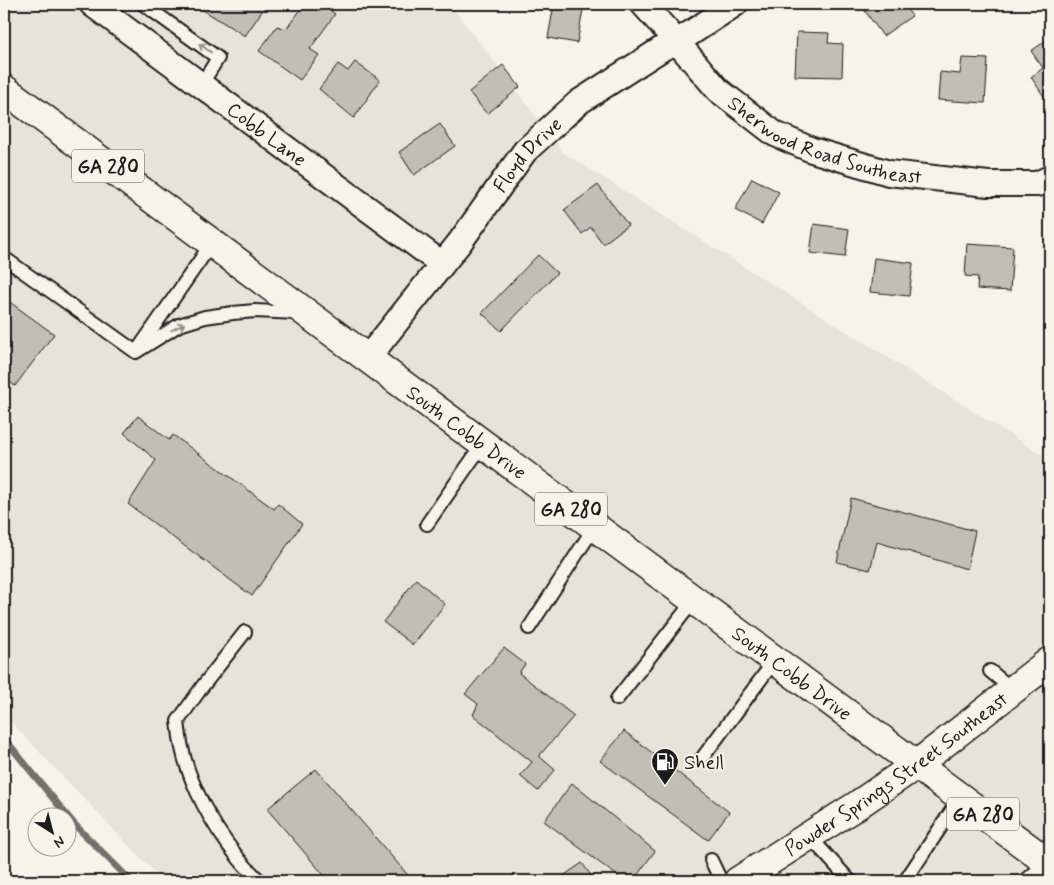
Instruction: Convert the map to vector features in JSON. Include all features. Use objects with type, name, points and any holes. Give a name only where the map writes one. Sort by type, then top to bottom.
[{"type":"main road","name":"South Cobb Drive","points":[[4,89],[1049,863]]},
{"type":"main road","name":"Powder Springs Street Southeast","points":[[738,881],[856,806],[916,765],[1050,661]]},
{"type":"street","name":"Cobb Lane","points":[[94,4],[442,264]]},
{"type":"street","name":"Sherwood Road Southeast","points":[[643,4],[718,90],[775,134],[812,150],[889,173],[988,184],[1037,184],[1050,178]]},
{"type":"street","name":"Floyd Drive","points":[[368,359],[460,242],[525,151],[579,102],[663,48],[678,42],[735,4]]},
{"type":"lane","points":[[143,4],[218,58],[201,85]]},
{"type":"lane","points":[[134,355],[212,243]]},
{"type":"lane","points":[[7,260],[134,355]]},
{"type":"lane","points":[[134,355],[179,325],[205,317],[255,311],[308,314]]},
{"type":"lane","points":[[427,524],[483,444]]},
{"type":"lane","points":[[529,628],[595,526]]},
{"type":"lane","points":[[617,699],[694,600]]},
{"type":"lane","points":[[246,632],[202,686],[178,721],[182,748],[197,790],[216,826],[236,856],[260,881]]},
{"type":"lane","points":[[700,761],[775,660]]},
{"type":"lane","points":[[990,671],[1013,690]]},
{"type":"lane","points":[[905,881],[960,798]]},
{"type":"lane","points":[[809,836],[850,881]]},
{"type":"lane","points":[[711,860],[721,881]]},
{"type":"lane","points":[[1025,881],[1049,863]]},
{"type":"shaded area","points":[[4,4],[450,4],[564,153],[1050,460],[1050,881],[163,881],[4,715]]},
{"type":"building","points":[[200,4],[267,4],[245,36],[198,7]]},
{"type":"building","points":[[305,4],[322,4],[335,14],[310,49],[319,55],[300,80],[259,51],[277,26],[286,29]]},
{"type":"building","points":[[554,4],[584,4],[577,43],[548,38]]},
{"type":"building","points":[[860,4],[903,4],[912,16],[883,36]]},
{"type":"building","points":[[797,32],[829,33],[828,43],[843,44],[842,77],[795,76]]},
{"type":"building","points":[[1050,38],[1050,94],[1045,98],[1031,77],[1043,68],[1031,51]]},
{"type":"building","points":[[962,58],[988,59],[985,103],[938,100],[940,72],[960,74]]},
{"type":"building","points":[[355,62],[380,80],[354,118],[319,89],[338,64],[348,71]]},
{"type":"building","points":[[503,65],[520,87],[487,114],[469,92]]},
{"type":"building","points":[[440,124],[455,146],[414,175],[399,152]]},
{"type":"building","points":[[752,178],[779,192],[762,224],[735,210]]},
{"type":"building","points":[[598,185],[628,225],[603,244],[591,227],[582,234],[564,210]]},
{"type":"building","points":[[814,224],[849,229],[845,257],[810,253]]},
{"type":"building","points":[[1050,242],[1050,267],[1045,244]]},
{"type":"building","points":[[967,244],[1013,247],[1010,291],[977,289],[978,277],[965,276]]},
{"type":"building","points":[[538,255],[557,273],[501,331],[482,313]]},
{"type":"building","points":[[874,258],[913,263],[909,296],[870,292]]},
{"type":"building","points":[[4,298],[54,334],[15,386],[4,378]]},
{"type":"building","points":[[138,416],[169,440],[173,435],[274,509],[278,504],[302,524],[252,596],[128,504],[156,460],[124,433]]},
{"type":"building","points":[[851,498],[975,531],[967,569],[877,542],[870,570],[837,562]]},
{"type":"building","points":[[416,579],[445,604],[413,645],[383,622]]},
{"type":"building","points":[[504,648],[525,664],[519,673],[574,716],[539,756],[555,770],[538,791],[520,776],[532,762],[473,715],[478,704],[465,694]]},
{"type":"building","name":"Shell","points":[[624,731],[729,812],[708,840],[600,761]]},
{"type":"building","points":[[316,769],[413,881],[329,881],[267,809]]},
{"type":"building","points":[[572,783],[655,851],[633,881],[624,881],[544,821]]},
{"type":"building","points":[[582,863],[595,881],[556,881]]},
{"type":"waterway","points":[[4,738],[74,824],[131,881]]},
{"type":"place","name":"Shell","points":[[665,786]]}]
